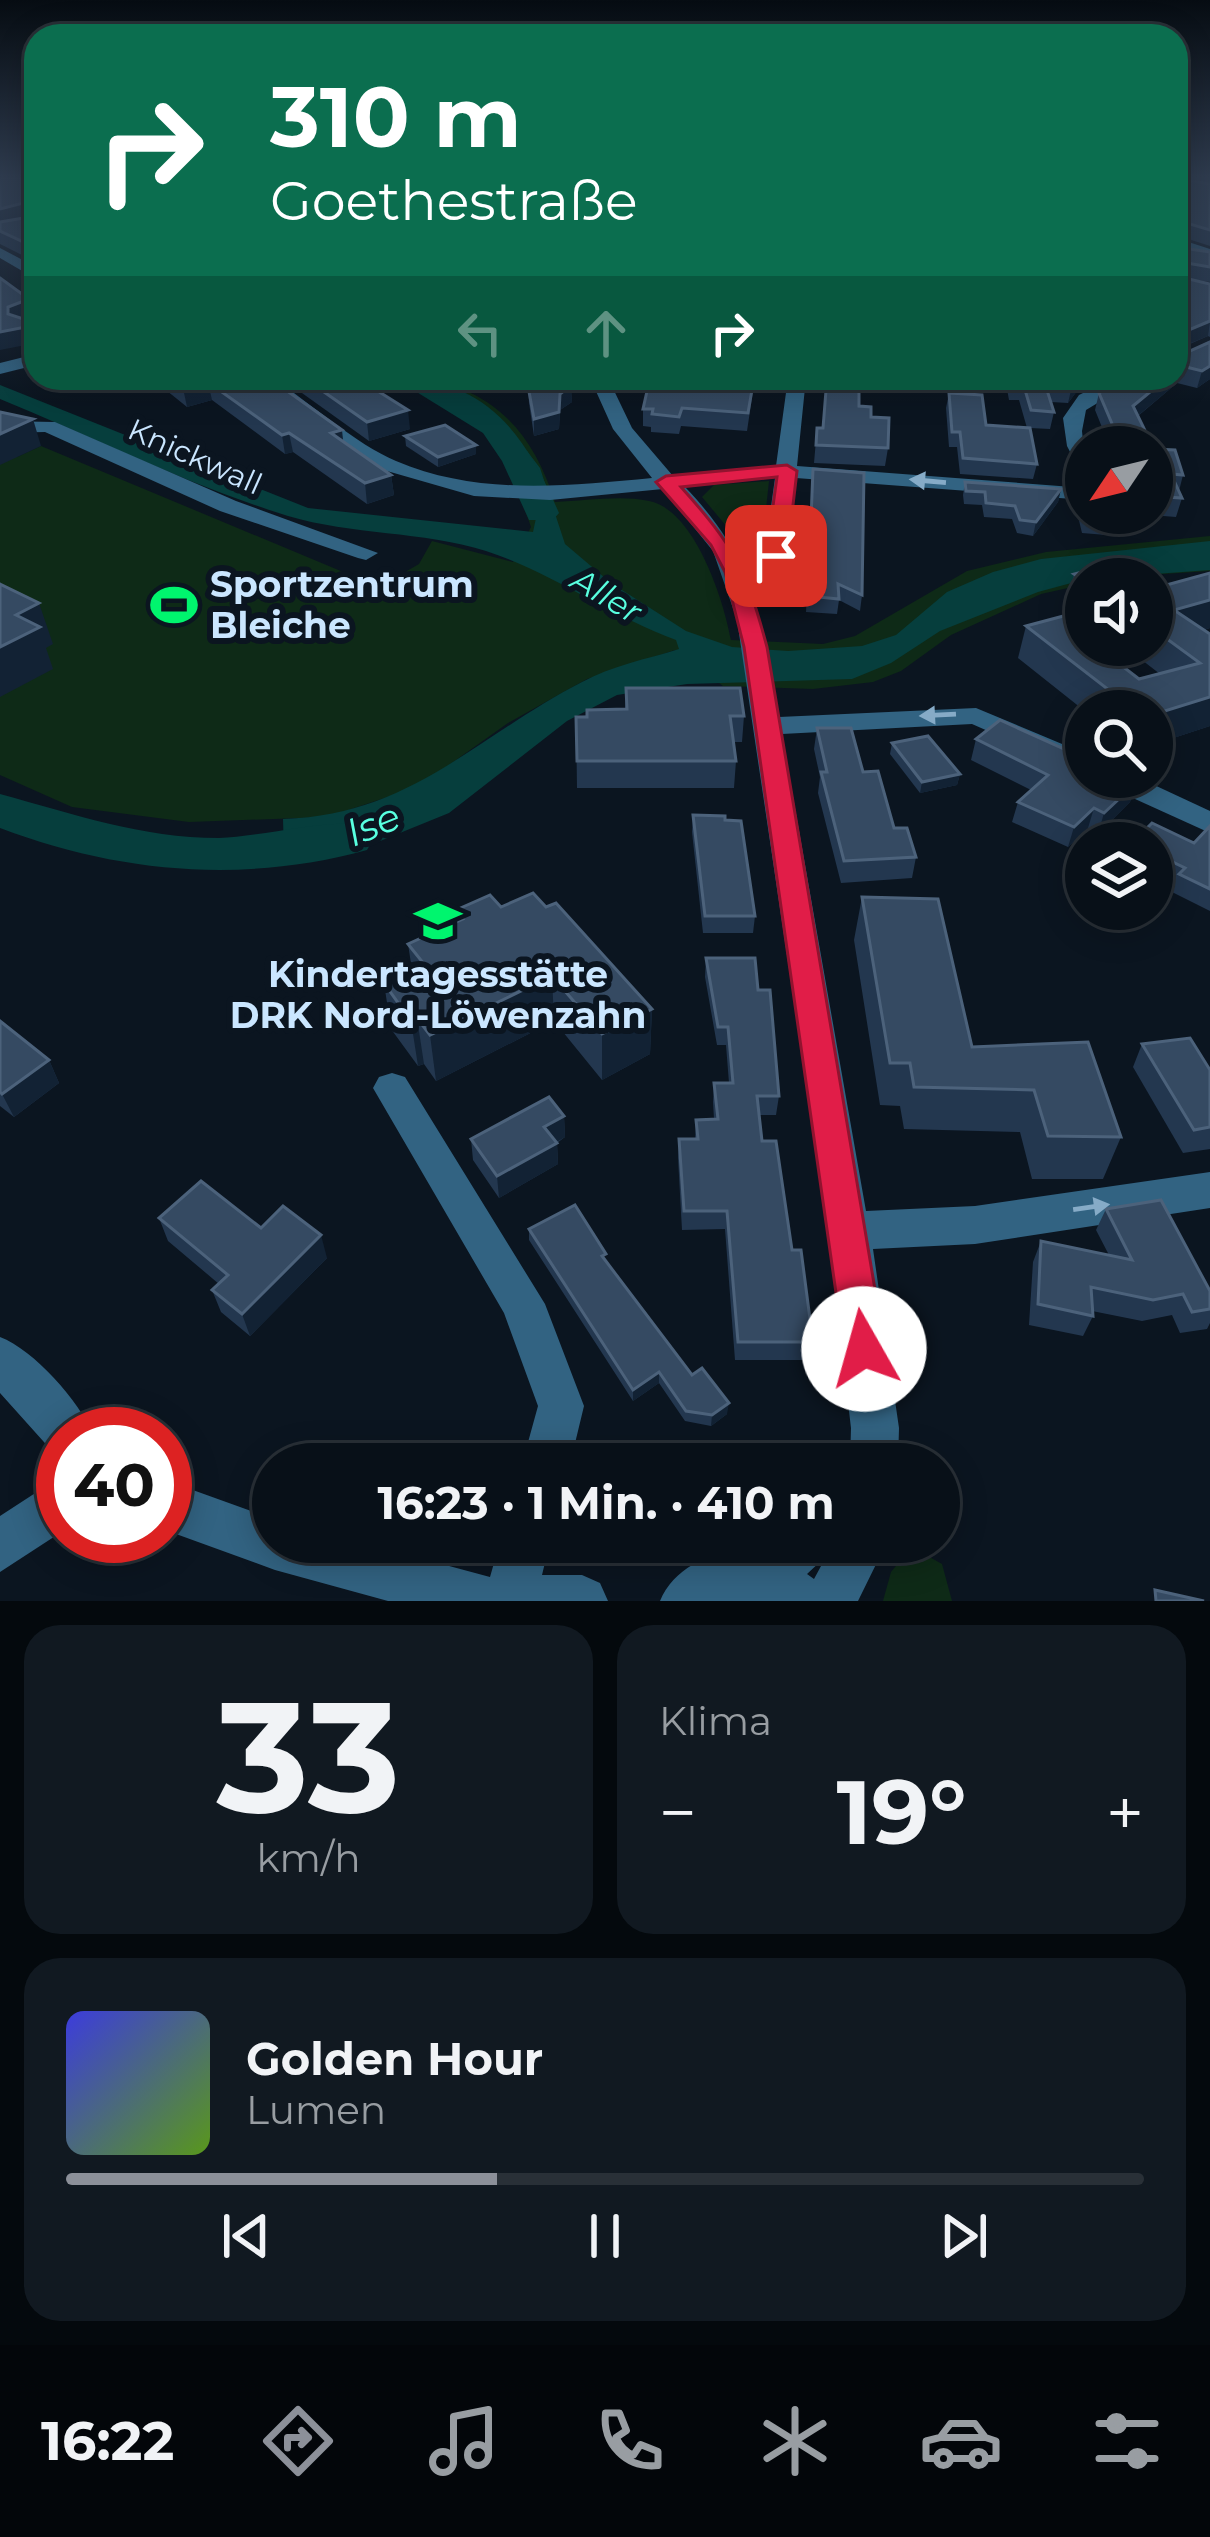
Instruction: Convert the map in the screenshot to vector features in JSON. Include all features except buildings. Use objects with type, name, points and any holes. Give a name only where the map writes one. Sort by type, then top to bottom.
[{"type":"street","points":[[278,390],[387,465],[451,485],[523,495],[787,471],[1065,492]]},
{"type":"street","points":[[603,390],[619,429],[720,542],[736,572],[755,647],[849,1231],[874,1443]]},
{"type":"street","points":[[776,556],[796,390]]},
{"type":"street","points":[[1071,426],[1073,414],[1088,396],[1102,390]]},
{"type":"street","name":"Knickwall","points":[[0,427],[48,426],[228,506],[366,553]]},
{"type":"street","points":[[768,726],[976,716],[1065,756]]},
{"type":"street","points":[[1157,798],[1210,823]]},
{"type":"street","points":[[392,1088],[523,1304],[560,1406],[551,1443]]},
{"type":"street","points":[[849,1231],[975,1225],[1210,1190]]},
{"type":"street","points":[[0,1359],[44,1407]]},
{"type":"street","points":[[192,1514],[274,1545],[484,1601]]},
{"type":"street","points":[[0,1547],[36,1520]]},
{"type":"street","points":[[509,1601],[520,1563]]},
{"type":"street","points":[[830,1601],[851,1563]]},
{"type":"street","points":[[686,1601],[713,1581],[734,1576],[781,1590]]},
{"type":"street","points":[[540,1601],[582,1601]]},
{"type":"shaded area","points":[[423,390],[464,390],[498,410],[532,449],[555,502],[626,498],[665,508],[680,521],[705,559],[731,640],[823,644],[855,636],[967,571],[1046,552],[1210,536],[1210,571],[1173,573],[1173,558],[1065,558],[1065,589],[1041,594],[951,635],[901,671],[873,682],[813,689],[723,686],[675,650],[587,679],[508,723],[418,787],[327,817],[189,822],[72,807],[0,775],[0,453],[17,457],[41,446],[379,587],[419,564],[432,541],[513,562],[531,527],[511,470],[467,409]]},
{"type":"shaded area","points":[[769,481],[763,537],[737,539],[702,497],[714,485]]},
{"type":"shaded area","points":[[898,1563],[940,1563],[952,1601],[883,1601]]},
{"type":"water","name":"Aller","points":[[0,385],[308,508],[533,532],[536,518],[504,456],[527,451],[540,468],[565,544],[611,583],[686,631],[732,647],[788,651],[862,646],[896,635],[947,592],[993,572],[1041,559],[1210,541],[1210,570],[1173,573],[1173,558],[1065,558],[1065,585],[940,631],[891,663],[852,679],[687,684],[617,695],[567,721],[449,813],[363,848],[284,854],[283,819],[369,804],[406,788],[582,682],[679,649],[676,640],[486,551],[288,516],[215,491],[0,399]]},
{"type":"waterway","points":[[434,390],[478,414],[507,442],[541,513]]},
{"type":"waterway","name":"Ise","points":[[0,810],[84,838],[172,852],[261,853],[349,838]]},
{"type":"place","name":"Sportzentrum Bleiche","points":[[174,605]]},
{"type":"place","name":"Kindertagesstätte DRK Nord-Löwenzahn","points":[[438,921]]},
{"type":"route","points":[[776,556],[787,471],[666,482],[720,542],[736,572],[755,647],[864,1349]]}]
